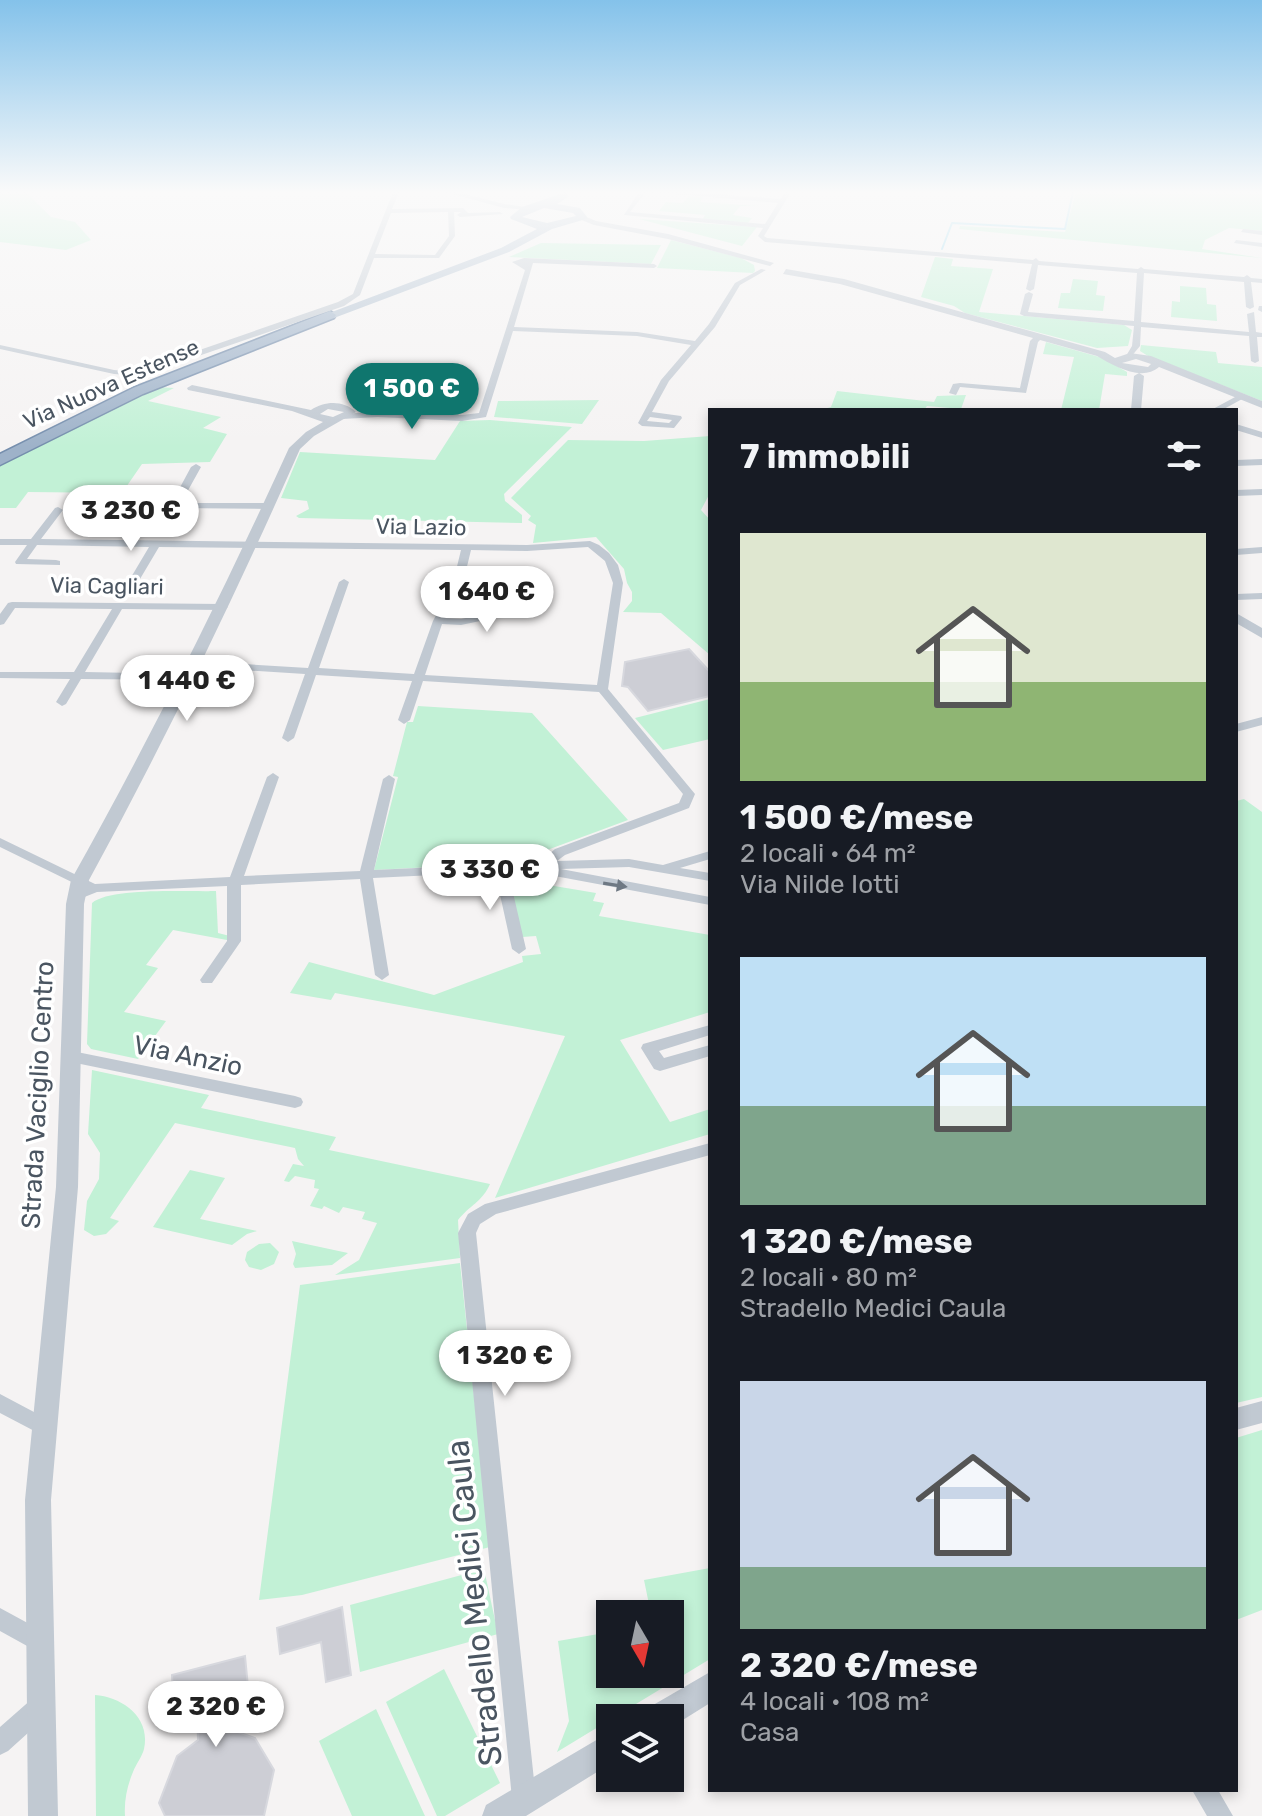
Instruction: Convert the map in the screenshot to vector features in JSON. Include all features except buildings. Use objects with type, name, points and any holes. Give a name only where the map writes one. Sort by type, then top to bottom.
[{"type":"highway","name":"Via Nuova Estense","points":[[0,460],[138,391],[330,315]]},
{"type":"highway","name":"Via Nuova Estense","points":[[0,453],[139,385],[330,315]]},
{"type":"highway","points":[[187,387],[178,379],[196,368]]},
{"type":"highway","points":[[138,391],[161,386],[187,387]]},
{"type":"main road","name":"Via Nuova Estense","points":[[330,315],[431,277]]},
{"type":"street","points":[[0,347],[114,372],[137,374],[351,299],[362,277]]},
{"type":"street","points":[[187,387],[319,413],[462,418],[483,415],[525,277]]},
{"type":"street","points":[[647,414],[665,380],[712,325],[737,284],[751,277]]},
{"type":"street","points":[[815,277],[1101,354],[1127,355],[1145,368],[1189,375],[1262,405]]},
{"type":"street","points":[[1032,277],[1024,314],[1258,336]]},
{"type":"street","points":[[1127,355],[1137,325],[1141,277]]},
{"type":"street","points":[[1230,277],[1262,280]]},
{"type":"street","points":[[1247,278],[1250,311],[1258,336],[1255,361]]},
{"type":"street","points":[[1248,289],[1262,291]]},
{"type":"street","points":[[510,329],[637,334],[695,343]]},
{"type":"street","points":[[953,393],[960,385],[1023,391],[1034,341],[1039,337]]},
{"type":"street","points":[[1127,355],[1145,368]]},
{"type":"street","points":[[1136,408],[1145,368]]},
{"type":"street","points":[[1219,408],[1240,398]]},
{"type":"street","name":"Strada Vaciglio Centro","points":[[310,434],[319,413]]},
{"type":"street","name":"Strada Vaciglio Centro","points":[[43,1816],[38,1500],[42,1426],[67,1187],[84,888],[223,607],[295,448],[310,434],[343,415]]},
{"type":"street","points":[[1238,428],[1262,435]]},
{"type":"street","points":[[1238,463],[1262,462]]},
{"type":"street","points":[[196,467],[175,506],[269,506]]},
{"type":"street","points":[[1238,493],[1262,492]]},
{"type":"street","points":[[56,563],[20,562],[58,510]]},
{"type":"street","name":"Via Lazio","points":[[0,542],[467,548],[590,544],[597,547],[616,569],[618,583],[602,689]]},
{"type":"street","points":[[135,579],[156,544]]},
{"type":"street","points":[[404,720],[438,621],[458,583],[467,548]]},
{"type":"street","points":[[1238,552],[1262,550]]},
{"type":"street","points":[[288,738],[344,582]]},
{"type":"street","points":[[1238,597],[1262,596]]},
{"type":"street","name":"Via Cagliari","points":[[0,622],[12,605],[223,607]]},
{"type":"street","points":[[62,702],[119,606]]},
{"type":"street","points":[[438,621],[461,622],[538,606]]},
{"type":"street","points":[[1238,618],[1262,634]]},
{"type":"street","points":[[0,675],[312,671],[602,689],[689,794],[684,805],[560,852],[540,868]]},
{"type":"street","points":[[1241,726],[1262,721]]},
{"type":"street","points":[[1241,726],[1262,736]]},
{"type":"street","points":[[207,980],[234,941],[236,882],[273,777]]},
{"type":"street","points":[[382,975],[366,875],[389,779]]},
{"type":"street","points":[[0,842],[84,888],[629,863],[708,877]]},
{"type":"street","points":[[663,869],[708,856]]},
{"type":"street","points":[[540,868],[554,874],[708,901]]},
{"type":"street","points":[[501,869],[519,949]]},
{"type":"street","points":[[708,1031],[649,1048],[660,1065],[708,1051]]},
{"type":"street","name":"Via Anzio","points":[[72,1057],[295,1102]]},
{"type":"street","name":"Stradello Medici Caula","points":[[524,1800],[467,1233],[474,1219],[491,1209],[708,1150]]},
{"type":"street","points":[[0,1403],[42,1426]]},
{"type":"street","points":[[1238,1418],[1262,1412]]},
{"type":"street","points":[[0,1619],[38,1641]]},
{"type":"street","points":[[684,1704],[707,1692]]},
{"type":"street","points":[[0,1743],[41,1706]]},
{"type":"street","points":[[497,1816],[596,1756]]},
{"type":"street","points":[[1205,1792],[1221,1816]]},
{"type":"green space","points":[[928,277],[990,277],[979,312],[1124,325],[1132,330],[1128,346],[1097,348],[965,313],[954,306],[921,297]]},
{"type":"green space","points":[[1073,279],[1098,281],[1096,295],[1105,296],[1103,311],[1058,308],[1061,293],[1070,293]]},
{"type":"green space","points":[[1180,286],[1206,288],[1207,304],[1216,305],[1217,321],[1171,317],[1172,301],[1180,302]]},
{"type":"green space","points":[[1046,342],[1103,358],[1127,372],[1127,376],[1105,374],[1099,408],[1061,408],[1074,357],[1043,354]]},
{"type":"green space","points":[[1141,345],[1216,352],[1218,363],[1262,367],[1262,401],[1148,356],[1140,351]]},
{"type":"green space","points":[[157,387],[174,388],[148,401],[221,417],[203,428],[227,434],[210,462],[142,464],[122,493],[28,492],[16,508],[0,508],[0,462]]},
{"type":"green space","points":[[837,391],[934,402],[937,396],[966,395],[961,408],[827,408],[831,407]]},
{"type":"green space","points":[[599,400],[582,424],[494,417],[498,401]]},
{"type":"green space","points":[[490,420],[572,427],[504,494],[505,501],[522,515],[522,523],[299,518],[296,516],[309,509],[307,501],[281,498],[300,452],[435,460],[460,421]]},
{"type":"green space","points":[[708,436],[708,497],[701,510],[708,518],[708,653],[661,613],[623,612],[632,601],[624,569],[596,537],[533,543],[536,525],[528,520],[531,516],[511,498],[568,440],[644,441]]},
{"type":"green space","points":[[708,700],[708,739],[663,750],[635,718]]},
{"type":"green space","points":[[418,706],[532,713],[628,820],[512,863],[374,870],[398,777],[393,776],[407,722],[413,722]]},
{"type":"green space","points":[[1244,799],[1262,812],[1262,1397],[1238,1403],[1238,800]]},
{"type":"green space","points":[[507,878],[596,893],[593,901],[604,903],[599,916],[708,935],[708,1013],[620,1040],[670,1122],[708,1110],[708,1135],[495,1198],[565,1036],[335,993],[331,1000],[290,993],[309,962],[434,995],[523,962],[522,956],[541,954],[536,936],[522,937]]},
{"type":"green space","points":[[216,891],[218,933],[230,936],[227,940],[173,930],[146,965],[158,968],[124,1012],[166,1021],[138,1059],[91,1049],[87,1044],[92,903],[132,892]]},
{"type":"green space","points":[[92,1070],[209,1095],[201,1108],[336,1137],[329,1150],[490,1184],[484,1195],[458,1220],[460,1258],[335,1275],[359,1260],[377,1223],[362,1219],[365,1212],[343,1207],[339,1213],[324,1206],[322,1209],[310,1206],[319,1189],[314,1188],[315,1180],[295,1176],[289,1182],[284,1181],[293,1164],[304,1166],[295,1148],[175,1123],[110,1218],[119,1221],[106,1234],[94,1236],[84,1230],[87,1201],[99,1179],[100,1153],[88,1134]]},
{"type":"green space","points":[[190,1170],[225,1178],[200,1219],[257,1231],[232,1245],[153,1227]]},
{"type":"green space","points":[[292,1241],[348,1253],[332,1265],[295,1268],[296,1254]]},
{"type":"green space","points":[[270,1243],[279,1252],[274,1264],[261,1270],[249,1267],[245,1260],[247,1252],[259,1244]]},
{"type":"green space","points":[[460,1263],[490,1547],[302,1595],[259,1600],[300,1285]]},
{"type":"green space","points":[[1262,1430],[1262,1610],[1238,1619],[1238,1437]]},
{"type":"green space","points":[[708,1568],[708,1660],[684,1675],[684,1600],[648,1600],[644,1580]]},
{"type":"green space","points":[[484,1569],[498,1634],[360,1672],[350,1605]]},
{"type":"green space","points":[[596,1634],[596,1688],[662,1688],[636,1704],[596,1704],[596,1728],[557,1752],[569,1721],[558,1641]]},
{"type":"green space","points":[[444,1669],[500,1783],[445,1816],[437,1816],[386,1702]]},
{"type":"green space","points":[[95,1695],[124,1705],[139,1718],[143,1727],[144,1749],[129,1783],[125,1816],[96,1816]]},
{"type":"green space","points":[[376,1709],[425,1816],[352,1816],[319,1741]]}]
